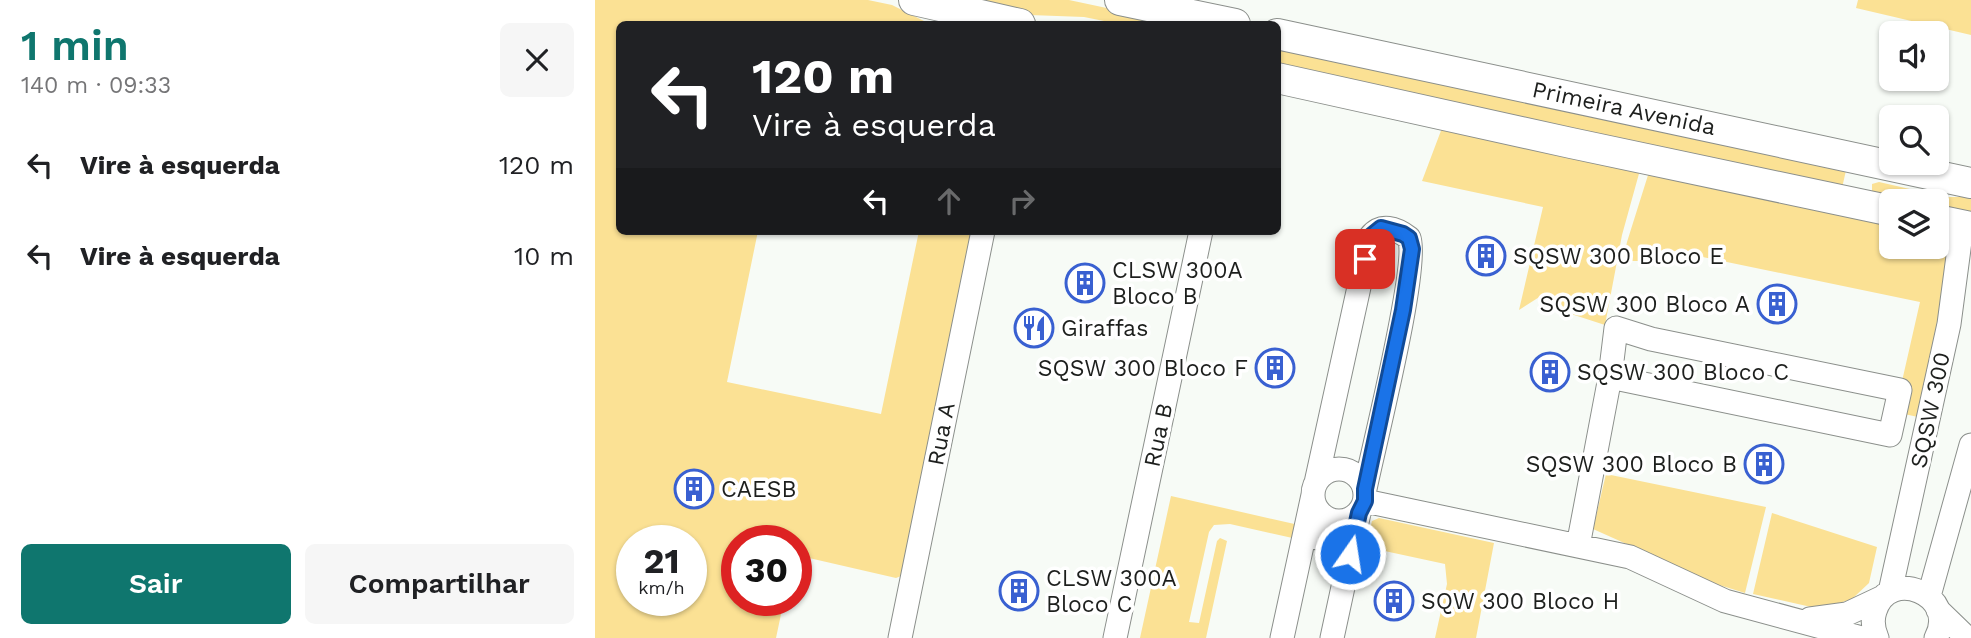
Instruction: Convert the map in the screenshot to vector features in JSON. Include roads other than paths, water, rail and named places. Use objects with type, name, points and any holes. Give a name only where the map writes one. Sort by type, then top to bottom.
[{"type":"main road","points":[[914,0],[1007,21]]},
{"type":"main road","points":[[1120,0],[1175,18],[1205,21]]},
{"type":"main road","name":"Primeira Avenida","points":[[1281,34],[1971,183]]},
{"type":"main road","name":"Primeira Avenida","points":[[1281,79],[1879,208]]},
{"type":"main road","points":[[1861,204],[1857,194],[1860,174],[1876,163]]},
{"type":"street","name":"SQSW 300","points":[[1877,638],[1873,620],[1876,607],[1886,595],[1960,321],[1957,224]]},
{"type":"street","points":[[1282,638],[1370,237],[1376,230],[1386,228],[1409,238],[1411,258],[1403,310],[1332,638]]},
{"type":"street","name":"Rua A","points":[[900,638],[982,235]]},
{"type":"street","name":"Rua B","points":[[1115,638],[1200,235]]},
{"type":"street","points":[[1578,546],[1610,377],[1616,328],[1651,340],[1900,390],[1890,435],[1610,377]]},
{"type":"street","name":"SQSW 300","points":[[1936,638],[1941,621],[1934,603],[1971,445]]},
{"type":"street","points":[[1336,469],[1349,470],[1359,477],[1363,501],[1349,520],[1336,521],[1325,517],[1316,508],[1315,489],[1325,473],[1336,469]]},
{"type":"street","points":[[1363,501],[1630,557],[1725,601],[1862,638]]},
{"type":"street","points":[[1305,535],[1352,546]]},
{"type":"street","points":[[1797,620],[1847,614],[1886,595],[1910,588],[1934,603],[1967,638]]},
{"type":"place","name":"SQSW 300 Bloco E","points":[[1486,256]]},
{"type":"place","name":"CLSW 300A Bloco B","points":[[1085,283]]},
{"type":"place","name":"SQSW 300 Bloco A","points":[[1777,304]]},
{"type":"place","name":"Giraffas","points":[[1034,328]]},
{"type":"place","name":"SQSW 300 Bloco F","points":[[1275,368]]},
{"type":"place","name":"SQSW 300 Bloco C","points":[[1550,372]]},
{"type":"place","name":"SQSW 300 Bloco B","points":[[1764,464]]},
{"type":"place","name":"CAESB","points":[[694,489]]},
{"type":"place","name":"CLSW 300A Bloco C","points":[[1019,591]]},
{"type":"place","name":"SQW 300 Bloco H","points":[[1394,601]]}]
